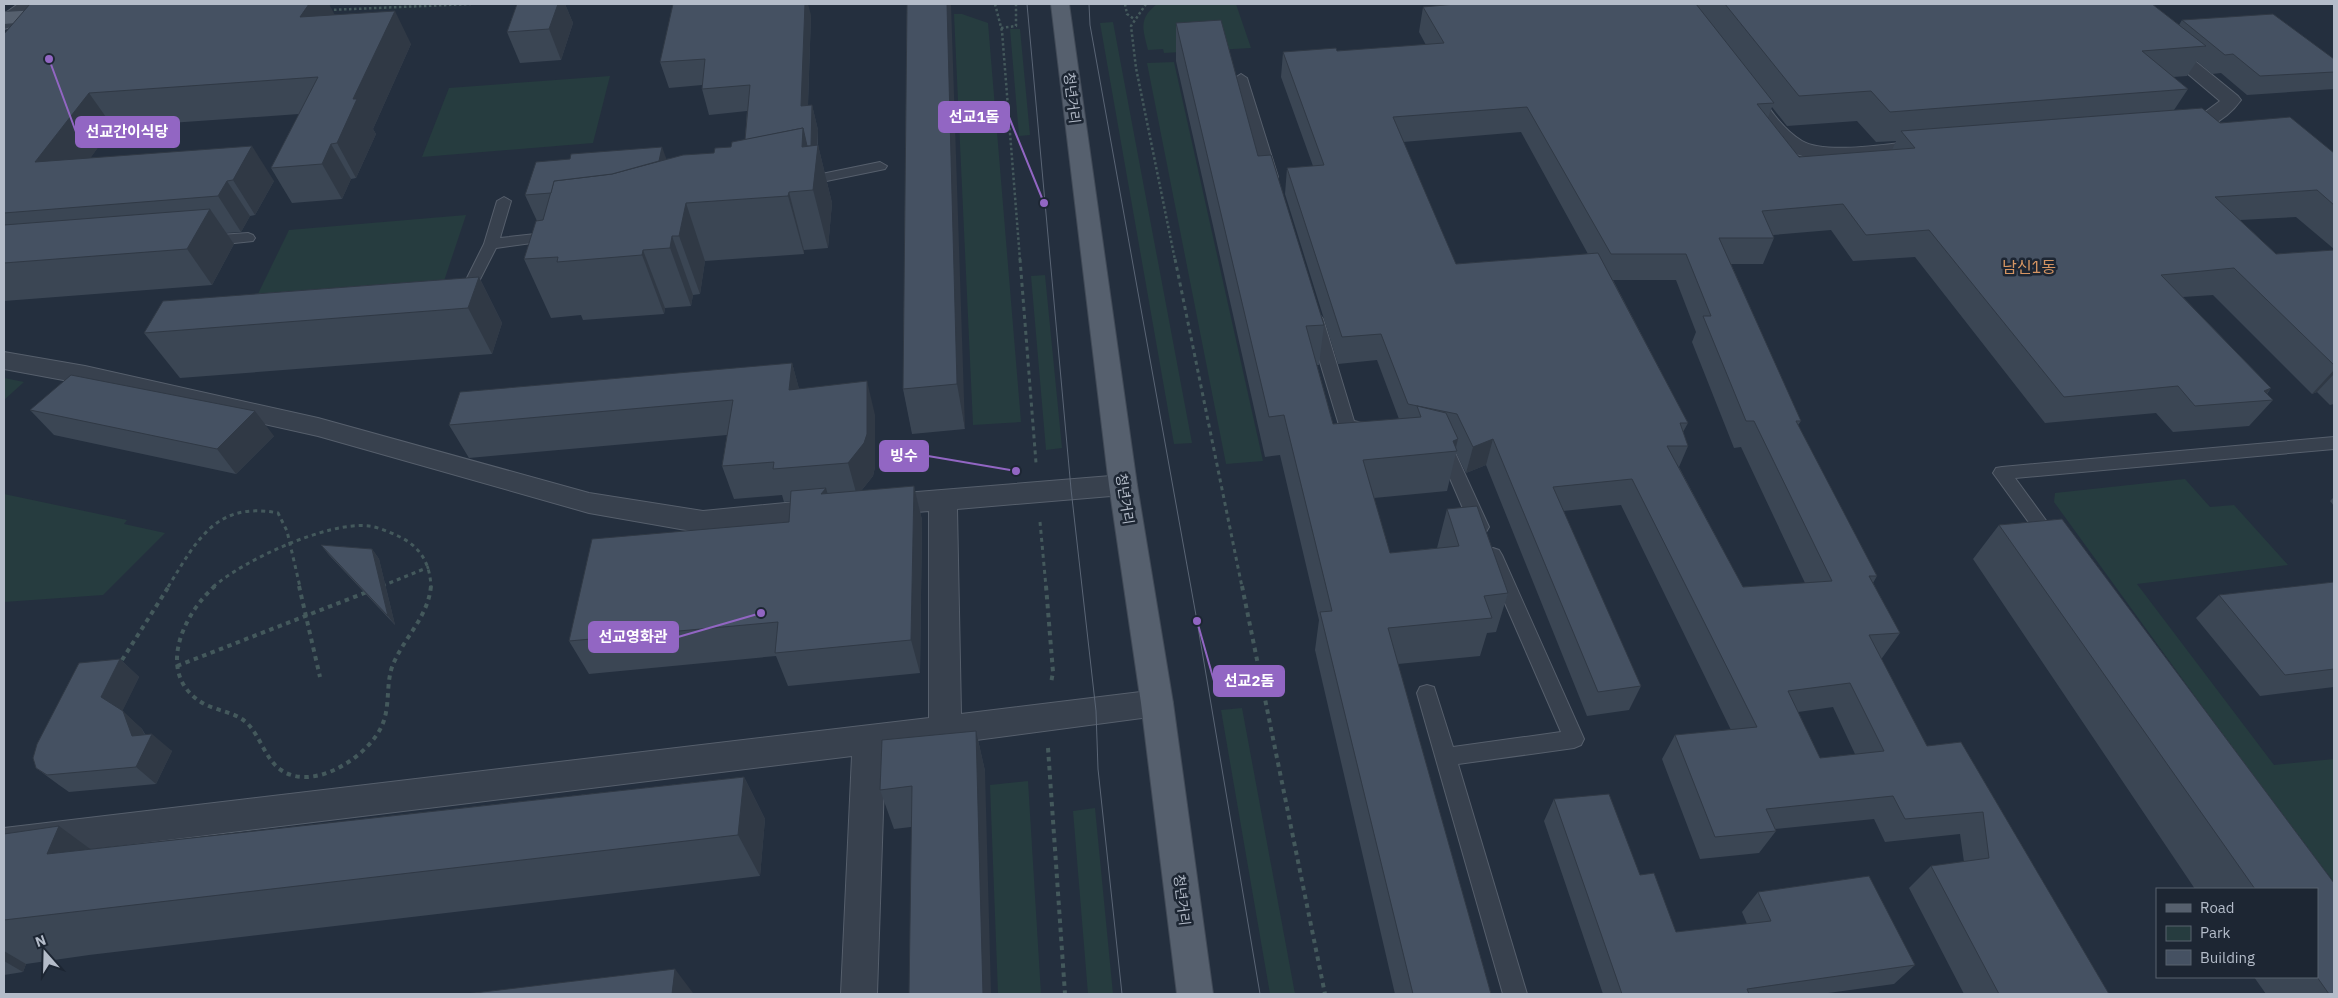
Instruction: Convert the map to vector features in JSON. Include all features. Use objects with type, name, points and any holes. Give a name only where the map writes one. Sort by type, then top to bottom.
[{"type":"main road","name":"청년거리","points":[[1060,4],[1123,485],[1157,703],[1195,994]]},
{"type":"main road","points":[[5,20],[75,14]]},
{"type":"street","points":[[5,20],[30,4]]},
{"type":"street","points":[[2114,4],[2231,100],[2219,115],[2188,126],[2158,128]]},
{"type":"street","points":[[1733,72],[1779,132],[1801,149],[1826,154],[1943,145]]},
{"type":"street","points":[[4,360],[85,375],[318,427],[589,503],[703,522],[1123,485]]},
{"type":"street","points":[[943,500],[945,730]]},
{"type":"street","points":[[4,844],[869,740],[1157,703]]},
{"type":"street","points":[[859,994],[869,740]]},
{"type":"lane","points":[[1241,78],[1275,190]]},
{"type":"lane","points":[[783,186],[880,166]]},
{"type":"lane","points":[[448,294],[467,292],[490,244],[504,201]]},
{"type":"lane","points":[[490,244],[567,234]]},
{"type":"lane","points":[[189,242],[248,238]]},
{"type":"lane","points":[[1310,303],[1347,425],[1386,434]]},
{"type":"lane","points":[[1425,442],[1444,446],[1574,739],[1446,757]]},
{"type":"lane","points":[[2062,553],[2002,473],[2334,442]]},
{"type":"lane","points":[[1427,693],[1515,994]]},
{"type":"path","points":[[328,10],[471,4]]},
{"type":"path","points":[[1001,28],[1016,26],[1016,4]]},
{"type":"path","points":[[1125,4],[1127,14],[1134,19]]},
{"type":"path","points":[[1146,4],[1130,26],[1136,68],[1325,994]]},
{"type":"path","points":[[122,660],[198,539],[222,519],[242,511],[261,508],[278,514],[288,531],[320,677]]},
{"type":"path","points":[[368,526],[390,531],[408,539],[421,551],[429,567],[432,585],[428,606],[417,627],[401,648],[389,676],[384,721],[376,737],[362,753],[342,766],[321,774],[301,776],[284,773],[272,764],[257,731],[238,715],[214,709],[195,698],[182,684],[177,666],[178,646],[185,625],[198,603],[216,583],[252,560],[321,532],[368,526]]},
{"type":"path","points":[[177,666],[429,567]]},
{"type":"green space","points":[[1157,4],[1236,4],[1251,48],[1164,53],[1163,49],[1148,50],[1144,20],[1151,9]]},
{"type":"green space","points":[[954,14],[962,14],[988,23],[1021,422],[973,425]]},
{"type":"green space","points":[[1113,22],[1192,443],[1174,444],[1100,23]]},
{"type":"green space","points":[[1010,29],[1020,29],[1030,135],[1019,136]]},
{"type":"green space","points":[[1174,62],[1263,461],[1226,464],[1147,63]]},
{"type":"green space","points":[[610,76],[593,143],[422,157],[449,88]]},
{"type":"green space","points":[[466,215],[444,281],[256,298],[289,230]]},
{"type":"green space","points":[[1045,275],[1062,448],[1046,450],[1031,276]]},
{"type":"green space","points":[[4,378],[24,382],[4,400]]},
{"type":"green space","points":[[2185,479],[2210,507],[2234,505],[2288,565],[2137,584],[2274,765],[2334,759],[2334,882],[2263,790],[2054,502],[2055,493]]},
{"type":"green space","points":[[4,494],[127,520],[124,524],[165,533],[103,595],[4,602]]},
{"type":"green space","points":[[1242,708],[1295,994],[1270,994],[1221,710]]},
{"type":"green space","points":[[1028,781],[1041,994],[998,994],[990,785]]},
{"type":"green space","points":[[1095,808],[1113,994],[1088,994],[1073,811]]},
{"type":"building","points":[[30,4],[309,4],[300,17],[395,11],[353,99],[357,99],[337,143],[331,144],[322,164],[271,168],[318,77],[89,93],[35,162],[252,146],[233,180],[227,181],[218,196],[4,213],[4,34]]},
{"type":"building","points":[[517,4],[558,4],[549,29],[507,32]]},
{"type":"building","points":[[673,4],[805,4],[801,106],[812,105],[811,146],[807,146],[803,128],[745,140],[750,85],[702,89],[705,59],[660,62]]},
{"type":"building","points":[[907,4],[947,4],[957,384],[903,389]]},
{"type":"building","points":[[1456,4],[1696,4],[1774,103],[1757,104],[1799,157],[1915,148],[1901,131],[2202,108],[2220,123],[2290,117],[2334,153],[2334,205],[2317,190],[2215,197],[2276,254],[2334,250],[2334,365],[2234,268],[2161,275],[2271,388],[2264,391],[2273,400],[2195,406],[2178,386],[2064,397],[1929,230],[1866,235],[1843,204],[1762,211],[1774,238],[1719,238],[1801,421],[1796,421],[1877,576],[1869,576],[1900,633],[1869,635],[1927,746],[1961,742],[2109,994],[1999,994],[1931,866],[1989,858],[1983,812],[1905,819],[1893,796],[1766,809],[1776,831],[1715,837],[1675,735],[1757,727],[1632,479],[1553,487],[1641,686],[1598,692],[1493,439],[1473,447],[1457,414],[1408,404],[1381,334],[1342,337],[1287,168],[1324,165],[1283,52],[1336,48],[1337,51],[1444,43],[1423,7]],"holes":[[[1527,107],[1611,254],[1686,254],[1711,316],[1703,316],[1746,421],[1754,421],[1832,581],[1743,587],[1667,446],[1688,446],[1680,423],[1688,423],[1598,253],[1456,264],[1393,117]],[[1850,683],[1884,751],[1820,758],[1788,691]]]},
{"type":"building","points":[[1725,4],[2152,4],[2206,46],[2142,51],[2188,89],[1890,112],[1871,91],[1799,96]]},
{"type":"building","points":[[2273,14],[2334,59],[2334,72],[2260,76],[2233,54],[2225,55],[2182,20]]},
{"type":"building","points":[[1221,20],[1258,156],[1271,155],[1324,325],[1306,326],[1333,424],[1421,417],[1417,406],[1446,413],[1458,439],[1453,441],[1457,451],[1363,460],[1390,553],[1459,546],[1447,509],[1477,506],[1508,593],[1484,596],[1492,618],[1388,628],[1491,994],[1413,994],[1320,612],[1332,611],[1284,415],[1269,417],[1176,23]]},
{"type":"building","points":[[803,128],[802,147],[818,145],[813,190],[789,192],[788,196],[686,203],[679,236],[672,236],[670,248],[643,250],[642,255],[557,262],[558,257],[524,259],[536,221],[543,220],[554,181],[612,174],[683,155],[714,153],[715,148],[731,147],[732,142]]},
{"type":"building","points":[[662,147],[659,161],[612,174],[554,181],[551,193],[525,195],[536,162],[570,159],[571,154]]},
{"type":"building","points":[[210,209],[187,249],[4,263],[4,225]]},
{"type":"building","points":[[479,277],[468,308],[144,333],[163,301]]},
{"type":"building","points":[[792,363],[789,390],[867,381],[867,434],[864,443],[848,463],[773,469],[774,462],[722,466],[733,400],[449,425],[460,392]]},
{"type":"building","points":[[71,375],[255,411],[217,449],[30,410]]},
{"type":"building","points":[[914,486],[911,640],[775,653],[778,622],[569,641],[592,539],[789,522],[791,491],[826,488],[821,494]]},
{"type":"building","points":[[2062,519],[2334,883],[2334,994],[2329,994],[2318,978],[2318,888],[2254,888],[1999,525]]},
{"type":"building","points":[[321,545],[372,549],[388,616]]},
{"type":"building","points":[[2334,582],[2334,669],[2285,675],[2219,595]]},
{"type":"building","points":[[120,659],[101,697],[123,711],[132,736],[152,734],[136,767],[47,775],[36,768],[33,758],[37,744],[79,663]]},
{"type":"building","points":[[976,731],[983,994],[909,994],[912,786],[880,790],[882,740]]},
{"type":"building","points":[[744,777],[738,835],[4,920],[4,834],[59,826],[47,854]]},
{"type":"building","points":[[1609,794],[1640,875],[1654,873],[1676,932],[1771,921],[1758,892],[1869,876],[1915,965],[1747,989],[1749,994],[1622,994],[1554,799]]},
{"type":"building","points":[[675,969],[672,994],[466,994]]},
{"type":"tram line","points":[[1027,4],[1071,489],[1096,711],[1098,769],[1122,994]]},
{"type":"tram line","points":[[1089,4],[1090,25],[1197,621],[1260,994]]},
{"type":"place","name":"선교간이식당","points":[[49,59]]},
{"type":"place","name":"선교1돔","points":[[1044,203]]},
{"type":"place","name":"빙수","points":[[1016,471]]},
{"type":"place","name":"선교영화관","points":[[761,613]]},
{"type":"place","name":"선교2돔","points":[[1197,621]]},
{"type":"district","name":"남신1동","points":[[2029,267]]}]
